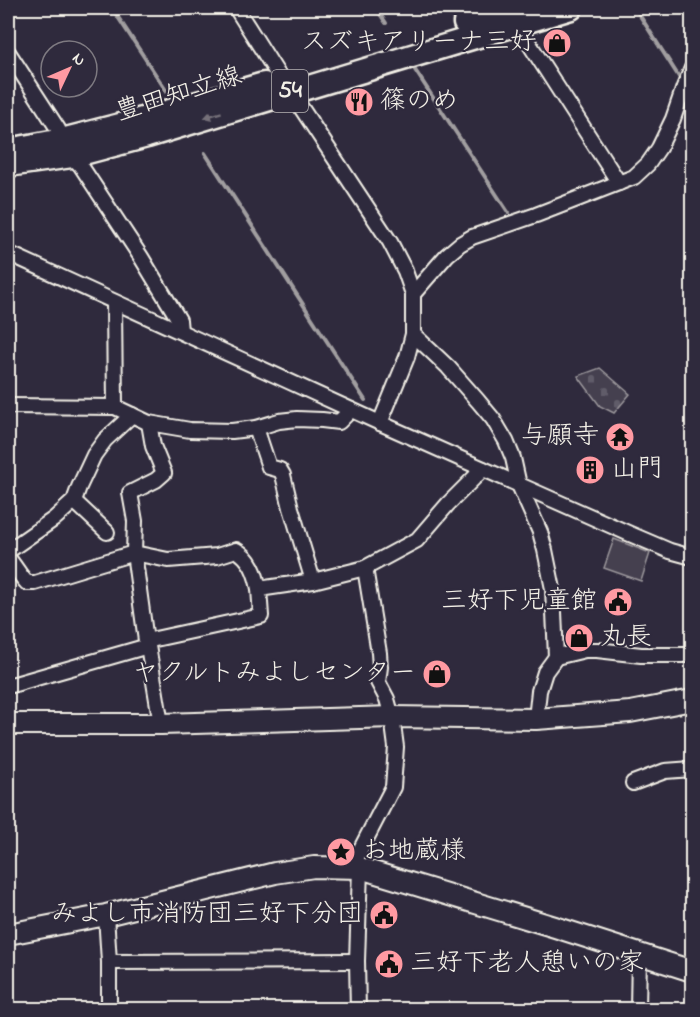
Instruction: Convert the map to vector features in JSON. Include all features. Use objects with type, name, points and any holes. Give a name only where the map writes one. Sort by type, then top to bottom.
[{"type":"main road","name":"豊田知立線","points":[[8,165],[285,86],[512,12],[571,8]]},
{"type":"main road","name":"豊田知立線","points":[[8,150],[67,148]]},
{"type":"street","points":[[236,8],[285,86],[390,242],[405,271],[413,294],[413,334],[407,357],[380,423]]},
{"type":"street","points":[[512,12],[618,183]]},
{"type":"street","points":[[8,52],[58,129],[67,148],[141,257],[179,320],[180,331]]},
{"type":"street","points":[[413,294],[447,255],[466,240],[634,177],[648,164],[659,148],[693,69]]},
{"type":"street","points":[[8,254],[483,469],[670,551],[693,557]]},
{"type":"street","points":[[114,302],[115,407]]},
{"type":"street","points":[[413,334],[448,367],[493,419],[506,441],[519,484],[540,532],[553,589],[556,657],[545,672],[539,692],[536,719]]},
{"type":"street","points":[[8,406],[115,407],[149,423],[190,430],[232,431],[297,419],[339,422],[351,410]]},
{"type":"street","points":[[8,551],[54,519],[74,501],[94,455],[105,440],[132,415]]},
{"type":"street","points":[[149,423],[153,446],[164,473],[156,480],[130,493],[135,521],[134,553],[161,724]]},
{"type":"street","points":[[255,428],[269,467],[280,470],[283,475],[313,581]]},
{"type":"street","points":[[260,589],[313,581],[365,568],[417,540],[448,504],[483,469]]},
{"type":"street","points":[[74,501],[107,532]]},
{"type":"street","points":[[8,558],[27,583],[34,583],[134,553],[168,560],[217,556],[236,550],[243,554],[257,577],[261,616],[147,643],[8,686]]},
{"type":"street","points":[[358,1010],[355,868],[393,787],[396,747],[392,717],[387,699],[378,682],[379,653],[365,568]]},
{"type":"street","points":[[556,657],[585,650],[641,655],[693,655]]},
{"type":"street","points":[[8,724],[161,724],[392,717],[536,719],[630,712],[693,700]]},
{"type":"street","points":[[633,783],[665,771],[693,769]]},
{"type":"street","points":[[8,934],[106,915],[275,873],[314,867],[355,868],[693,971]]},
{"type":"street","points":[[106,915],[109,1010]]},
{"type":"street","points":[[638,1010],[639,954]]},
{"type":"street","points":[[109,962],[357,961]]},
{"type":"green space","points":[[600,368],[630,394],[614,413],[600,406],[578,376]]},
{"type":"green space","points":[[614,539],[650,553],[641,581],[604,568]]},
{"type":"waterway","points":[[112,8],[169,95]]},
{"type":"waterway","points":[[376,8],[386,23]]},
{"type":"waterway","points":[[635,8],[679,77]]},
{"type":"waterway","points":[[415,70],[508,212]]},
{"type":"waterway","points":[[205,153],[365,400]]},
{"type":"place","name":"スズキアリーナ三好","points":[[557,43]]},
{"type":"place","name":"篠のめ","points":[[359,102]]},
{"type":"place","name":"与願寺","points":[[620,437]]},
{"type":"place","name":"山門","points":[[590,470]]},
{"type":"place","name":"三好下児童館","points":[[618,602]]},
{"type":"place","name":"丸長","points":[[579,638]]},
{"type":"place","name":"ヤクルトみよしセンター","points":[[437,674]]},
{"type":"place","name":"お地蔵様","points":[[341,852]]},
{"type":"place","name":"みよし市消防団三好下分団","points":[[384,915]]},
{"type":"place","name":"三好下老人憩いの家","points":[[389,964]]}]
